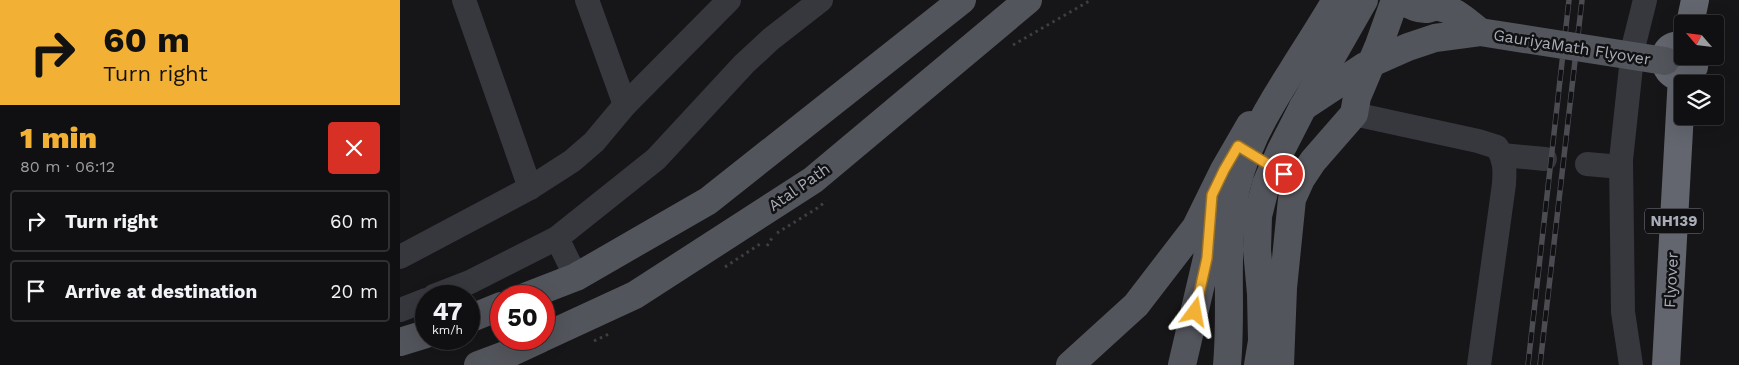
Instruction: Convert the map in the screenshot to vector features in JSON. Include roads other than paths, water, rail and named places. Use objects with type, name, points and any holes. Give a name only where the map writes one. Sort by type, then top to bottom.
[{"type":"highway","points":[[1692,15],[1695,0]]},
{"type":"highway","name":"Flyover","points":[[1666,365],[1681,65]]},
{"type":"main road","points":[[555,285],[576,277],[708,201],[962,0]]},
{"type":"main road","name":"Atal Path","points":[[555,332],[635,295],[813,180],[1028,0]]},
{"type":"main road","points":[[1070,365],[1136,305],[1196,227],[1224,170],[1264,101],[1327,0]]},
{"type":"main road","points":[[1228,365],[1228,245],[1239,175],[1250,142],[1267,110],[1336,0]]},
{"type":"main road","points":[[1258,365],[1262,341],[1261,294],[1256,250],[1258,216],[1266,184],[1303,107],[1364,0]]},
{"type":"main road","points":[[1280,365],[1283,288],[1292,199],[1313,161],[1354,114],[1357,97],[1379,45],[1395,0]]},
{"type":"main road","name":"GauriyaMath Flyover","points":[[1400,0],[1412,6],[1425,9],[1437,6],[1454,12],[1466,19],[1480,32]]},
{"type":"main road","name":"GauriyaMath Flyover","points":[[1303,107],[1365,66],[1408,47],[1435,38],[1480,32],[1674,59]]},
{"type":"main road","points":[[1238,146],[1299,184]]},
{"type":"main road","points":[[1182,365],[1207,258],[1212,195]]},
{"type":"main road","points":[[400,342],[415,337]]},
{"type":"main road","name":"Atal Path","points":[[478,365],[516,350]]},
{"type":"street","points":[[464,0],[530,188]]},
{"type":"street","points":[[587,0],[625,105]]},
{"type":"street","points":[[400,256],[530,188],[572,161],[594,142],[625,105],[729,0]]},
{"type":"street","points":[[462,285],[557,238],[656,159],[744,64],[771,39],[821,0]]},
{"type":"street","points":[[1631,365],[1623,312],[1621,167],[1633,48],[1645,0]]},
{"type":"street","points":[[1354,114],[1478,141],[1497,147],[1502,155],[1505,165],[1504,184],[1479,365]]},
{"type":"street","points":[[1502,155],[1544,159]]},
{"type":"street","points":[[1587,164],[1621,167]]},
{"type":"street","points":[[557,238],[576,277]]},
{"type":"street","points":[[400,310],[415,304]]},
{"type":"railway","points":[[1528,365],[1569,0]]},
{"type":"railway","points":[[1540,365],[1582,0]]}]
